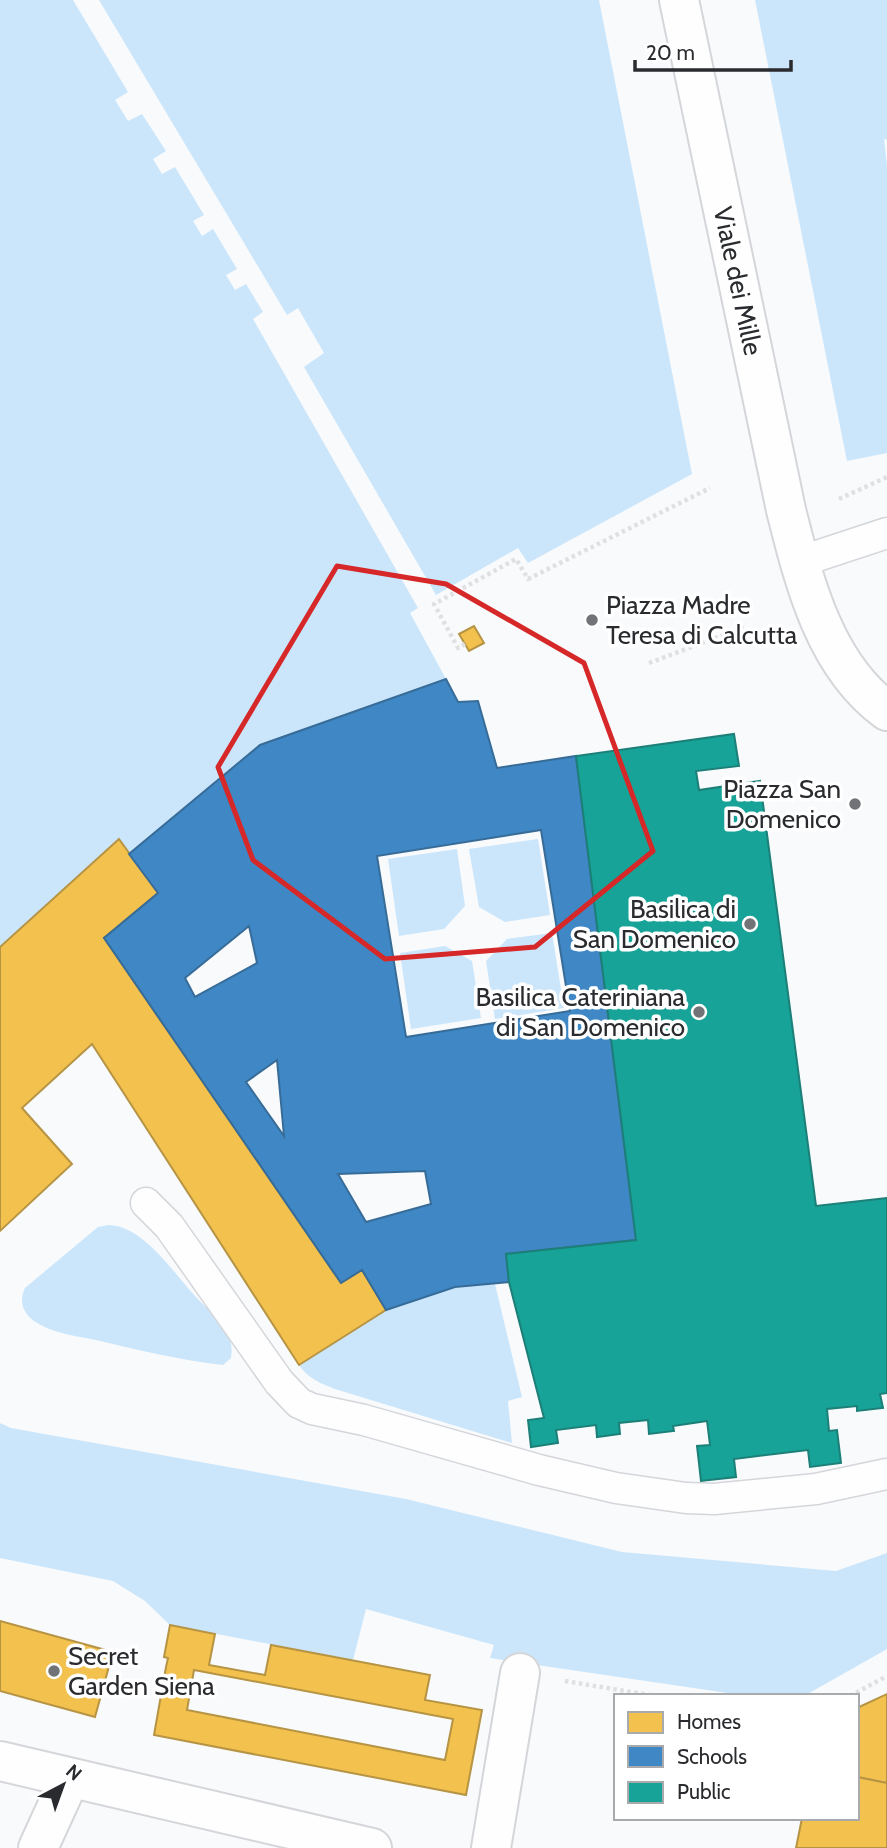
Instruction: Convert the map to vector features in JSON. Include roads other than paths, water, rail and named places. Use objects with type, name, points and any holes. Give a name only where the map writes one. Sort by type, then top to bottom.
[{"type":"street","name":"Viale dei Mille","points":[[678,0],[799,562],[821,625],[834,649],[852,677],[887,710]]},
{"type":"street","points":[[491,1848],[520,1673]]},
{"type":"street","points":[[0,1761],[372,1848]]},
{"type":"street","points":[[38,1848],[70,1778]]},
{"type":"lane","points":[[799,562],[887,533]]},
{"type":"lane","points":[[146,1203],[169,1226],[288,1393],[299,1403],[312,1409],[375,1423],[558,1475],[667,1496],[714,1499],[816,1489],[887,1474]]},
{"type":"place","name":"Piazza Madre Teresa di Calcutta","points":[[592,620]]},
{"type":"place","name":"Piazza San Domenico","points":[[855,804]]},
{"type":"place","name":"Basilica di San Domenico","points":[[750,924]]},
{"type":"place","name":"Basilica Cateriniana di San Domenico","points":[[699,1012]]},
{"type":"place","name":"Secret Garden Siena","points":[[54,1671]]}]
